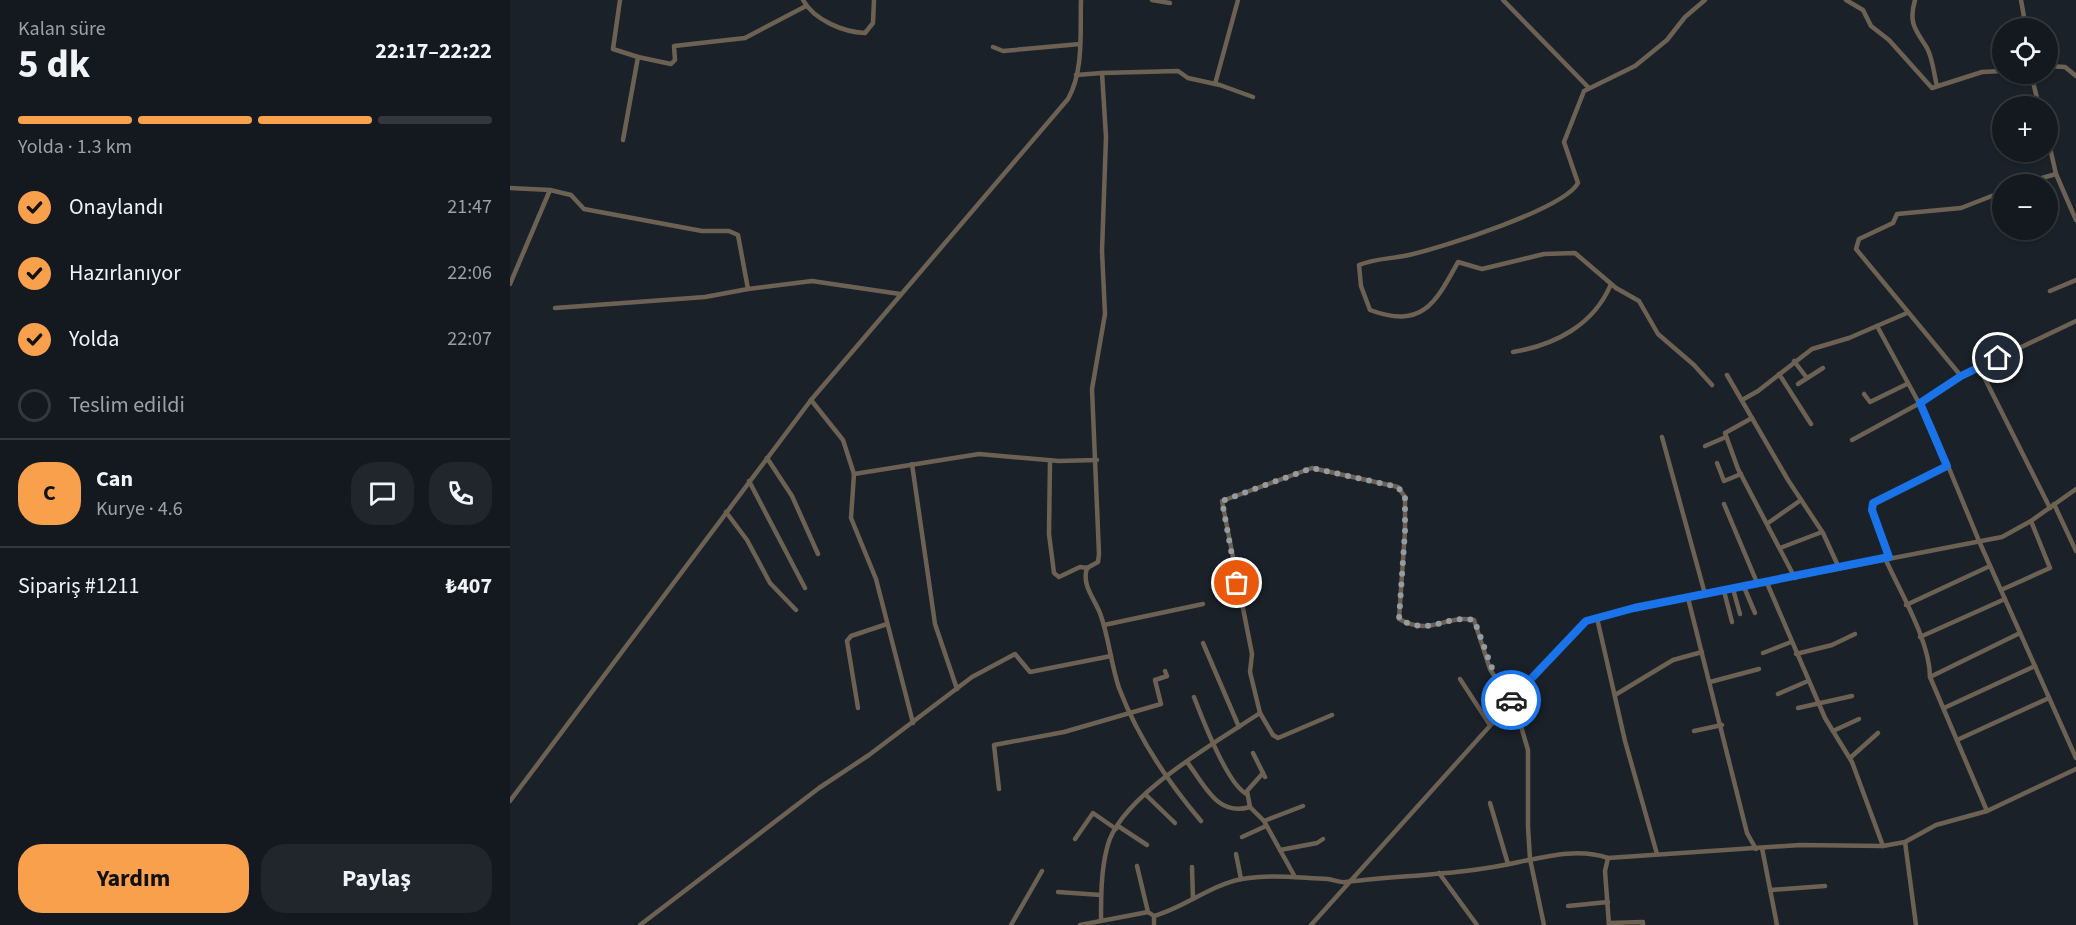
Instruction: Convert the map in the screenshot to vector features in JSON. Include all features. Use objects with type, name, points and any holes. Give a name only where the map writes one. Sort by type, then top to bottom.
[{"type":"street","points":[[620,0],[613,49],[671,64],[675,60],[674,46],[745,38],[806,6]]},
{"type":"street","points":[[803,0],[808,10],[840,28],[865,33],[873,23],[874,0]]},
{"type":"street","points":[[510,801],[811,400],[1068,99],[1076,75],[1080,44],[1081,0]]},
{"type":"street","points":[[1152,0],[1170,3]]},
{"type":"street","points":[[1215,84],[1238,0]]},
{"type":"street","points":[[1503,0],[1588,87]]},
{"type":"street","points":[[1705,0],[1689,13],[1667,40],[1635,66],[1588,87],[1578,103],[1564,142],[1578,183],[1573,192],[1523,218],[1410,255],[1370,261],[1359,265],[1361,286],[1370,310],[1386,316],[1418,315],[1443,289],[1458,262],[1482,269],[1544,254],[1575,253],[1611,284],[1639,301],[1658,334],[1694,365],[1712,385]]},
{"type":"street","points":[[1846,0],[1863,10],[1871,26],[1889,40],[1932,88],[1982,72],[1992,72]]},
{"type":"street","points":[[1915,0],[1911,13],[1916,34],[1927,48],[1937,86]]},
{"type":"street","points":[[2021,0],[2024,18]]},
{"type":"street","points":[[993,47],[1003,51],[1080,44]]},
{"type":"street","points":[[623,140],[638,57]]},
{"type":"street","points":[[2058,67],[2065,67],[2076,76]]},
{"type":"street","points":[[1076,75],[1178,71],[1188,78],[1215,84],[1253,98]]},
{"type":"street","points":[[1050,460],[1049,534],[1054,573],[1059,577],[1098,562],[1099,554],[1097,460],[1092,389],[1105,314],[1102,251],[1106,137],[1102,73]]},
{"type":"street","points":[[2053,162],[2056,174]]},
{"type":"street","points":[[2058,179],[2076,220]]},
{"type":"street","points":[[510,188],[550,190],[571,195],[584,209],[702,231],[729,231],[738,235],[748,290]]},
{"type":"street","points":[[510,284],[550,190]]},
{"type":"street","points":[[1961,376],[1860,257],[1856,249],[1858,239],[1893,223],[1897,214],[1961,208],[1992,196]]},
{"type":"street","points":[[2050,291],[2076,280]]},
{"type":"street","points":[[555,308],[705,297],[812,281],[900,294]]},
{"type":"street","points":[[1513,352],[1544,346],[1575,328],[1602,304],[1611,284]]},
{"type":"street","points":[[1742,400],[1758,391],[1812,349],[1907,313]]},
{"type":"street","points":[[1852,440],[1920,403],[1961,376],[2076,321]]},
{"type":"street","points":[[1877,326],[1907,384],[1920,403],[2076,758]]},
{"type":"street","points":[[1794,361],[1807,378]]},
{"type":"street","points":[[1798,384],[1822,368]]},
{"type":"street","points":[[1979,368],[2076,551]]},
{"type":"street","points":[[1779,374],[1811,424]]},
{"type":"street","points":[[1727,375],[1822,532],[1839,568]]},
{"type":"street","points":[[1864,394],[1870,402],[1907,384]]},
{"type":"street","points":[[811,400],[843,440],[854,474],[851,518],[876,579],[913,723]]},
{"type":"street","points":[[1752,418],[1725,433],[1726,437],[1741,474],[1795,578]]},
{"type":"street","points":[[1705,446],[1726,437]]},
{"type":"street","points":[[1662,438],[1706,594]]},
{"type":"street","points":[[854,474],[979,454],[1050,460],[1097,460]]},
{"type":"street","points":[[767,458],[792,496],[818,554]]},
{"type":"street","points":[[1717,463],[1724,481],[1741,474]]},
{"type":"street","points":[[912,464],[935,624],[957,689]]},
{"type":"street","points":[[1947,466],[1873,503],[1872,510],[1887,558],[1930,664],[1930,676],[1986,811]]},
{"type":"street","points":[[1332,715],[1278,738],[1273,735],[1260,713],[1250,672],[1252,654],[1222,501],[1312,468],[1398,487],[1405,497],[1399,619],[1413,627],[1474,620],[1490,669],[1511,700],[1528,750],[1527,827],[1530,859],[1544,925]]},
{"type":"street","points":[[749,481],[805,588]]},
{"type":"street","points":[[1311,925],[1511,700],[1586,621],[1706,594],[2002,537],[2031,521],[2076,489]]},
{"type":"street","points":[[1768,523],[1801,500]]},
{"type":"street","points":[[1724,504],[1758,585]]},
{"type":"street","points":[[726,512],[747,540],[770,583],[796,610]]},
{"type":"street","points":[[2001,590],[2050,568],[2031,521]]},
{"type":"street","points":[[1780,548],[1822,532]]},
{"type":"street","points":[[1906,604],[1990,566]]},
{"type":"street","points":[[1088,567],[1085,573],[1088,591],[1104,625],[1119,686],[1130,713],[1164,777],[1201,821]]},
{"type":"street","points":[[1767,583],[1819,705],[1850,758],[1883,846]]},
{"type":"street","points":[[1744,587],[1755,613]]},
{"type":"street","points":[[1732,589],[1740,614]]},
{"type":"street","points":[[1724,591],[1732,622]]},
{"type":"street","points":[[1688,598],[1722,725],[1747,833],[1759,849],[1771,890],[1777,925]]},
{"type":"street","points":[[1920,637],[2005,599]]},
{"type":"street","points":[[1104,625],[1203,603]]},
{"type":"street","points":[[1597,618],[1642,807],[1658,854]]},
{"type":"street","points":[[858,708],[847,641],[851,636],[887,624]]},
{"type":"street","points":[[1930,676],[2020,633]]},
{"type":"street","points":[[1796,654],[1832,645],[1855,634]]},
{"type":"street","points":[[1763,653],[1791,642]]},
{"type":"street","points":[[1203,643],[1239,727]]},
{"type":"street","points":[[1615,695],[1672,660],[1702,652]]},
{"type":"street","points":[[640,925],[819,788],[913,723],[984,669],[1015,654],[1019,656],[1025,669],[1030,672],[1111,656]]},
{"type":"street","points":[[1944,708],[2035,666]]},
{"type":"street","points":[[1710,682],[1759,669]]},
{"type":"street","points":[[999,789],[994,745],[1064,732],[1161,704],[1155,680],[1167,676],[1166,671]]},
{"type":"street","points":[[1460,679],[1490,725]]},
{"type":"street","points":[[1778,694],[1808,681]]},
{"type":"street","points":[[1798,708],[1852,696]]},
{"type":"street","points":[[1194,697],[1213,744],[1237,787],[1247,794],[1250,807],[1265,824],[1295,877]]},
{"type":"street","points":[[1957,740],[2049,698]]},
{"type":"street","points":[[1101,921],[1101,895],[1107,846],[1122,818],[1164,777],[1260,713]]},
{"type":"street","points":[[1833,731],[1859,719]]},
{"type":"street","points":[[1694,731],[1722,725]]},
{"type":"street","points":[[1850,758],[1878,733]]},
{"type":"street","points":[[1247,794],[1264,775],[1253,753]]},
{"type":"street","points":[[1187,762],[1222,806],[1238,810],[1250,807]]},
{"type":"street","points":[[1137,866],[1148,912],[1154,916],[1168,912],[1218,886],[1241,879],[1295,877],[1350,880],[1438,873],[1530,859],[1595,853],[1608,858],[1800,845],[1883,846],[1905,842],[1936,825],[1986,811],[2076,769]]},
{"type":"street","points":[[1146,795],[1174,823]]},
{"type":"street","points":[[1490,803],[1508,864]]},
{"type":"street","points":[[1242,837],[1303,806]]},
{"type":"street","points":[[1075,839],[1093,813],[1147,845]]},
{"type":"street","points":[[1280,850],[1317,843],[1323,839]]},
{"type":"street","points":[[1905,842],[1916,925]]},
{"type":"street","points":[[1236,854],[1241,879]]},
{"type":"street","points":[[1608,858],[1605,871],[1609,924],[1643,922],[1643,925]]},
{"type":"street","points":[[1192,867],[1193,899]]},
{"type":"street","points":[[1011,925],[1042,871]]},
{"type":"street","points":[[1438,873],[1477,925]]},
{"type":"street","points":[[1771,890],[1825,886]]},
{"type":"street","points":[[1058,892],[1101,895]]},
{"type":"street","points":[[1568,906],[1608,902]]},
{"type":"street","points":[[1080,925],[1148,912]]},
{"type":"street","points":[[1154,916],[1154,925]]},
{"type":"way so far","points":[[1237,583],[1222,501],[1312,468],[1352,479],[1398,487],[1405,497],[1399,619],[1413,627],[1474,620],[1490,669],[1510,702],[1511,700]]},
{"type":"route","points":[[1511,700],[1586,621],[1634,608],[1795,578],[1889,557],[1872,510],[1873,503],[1947,466],[1920,403],[1958,381],[1961,376],[1998,358]]}]
